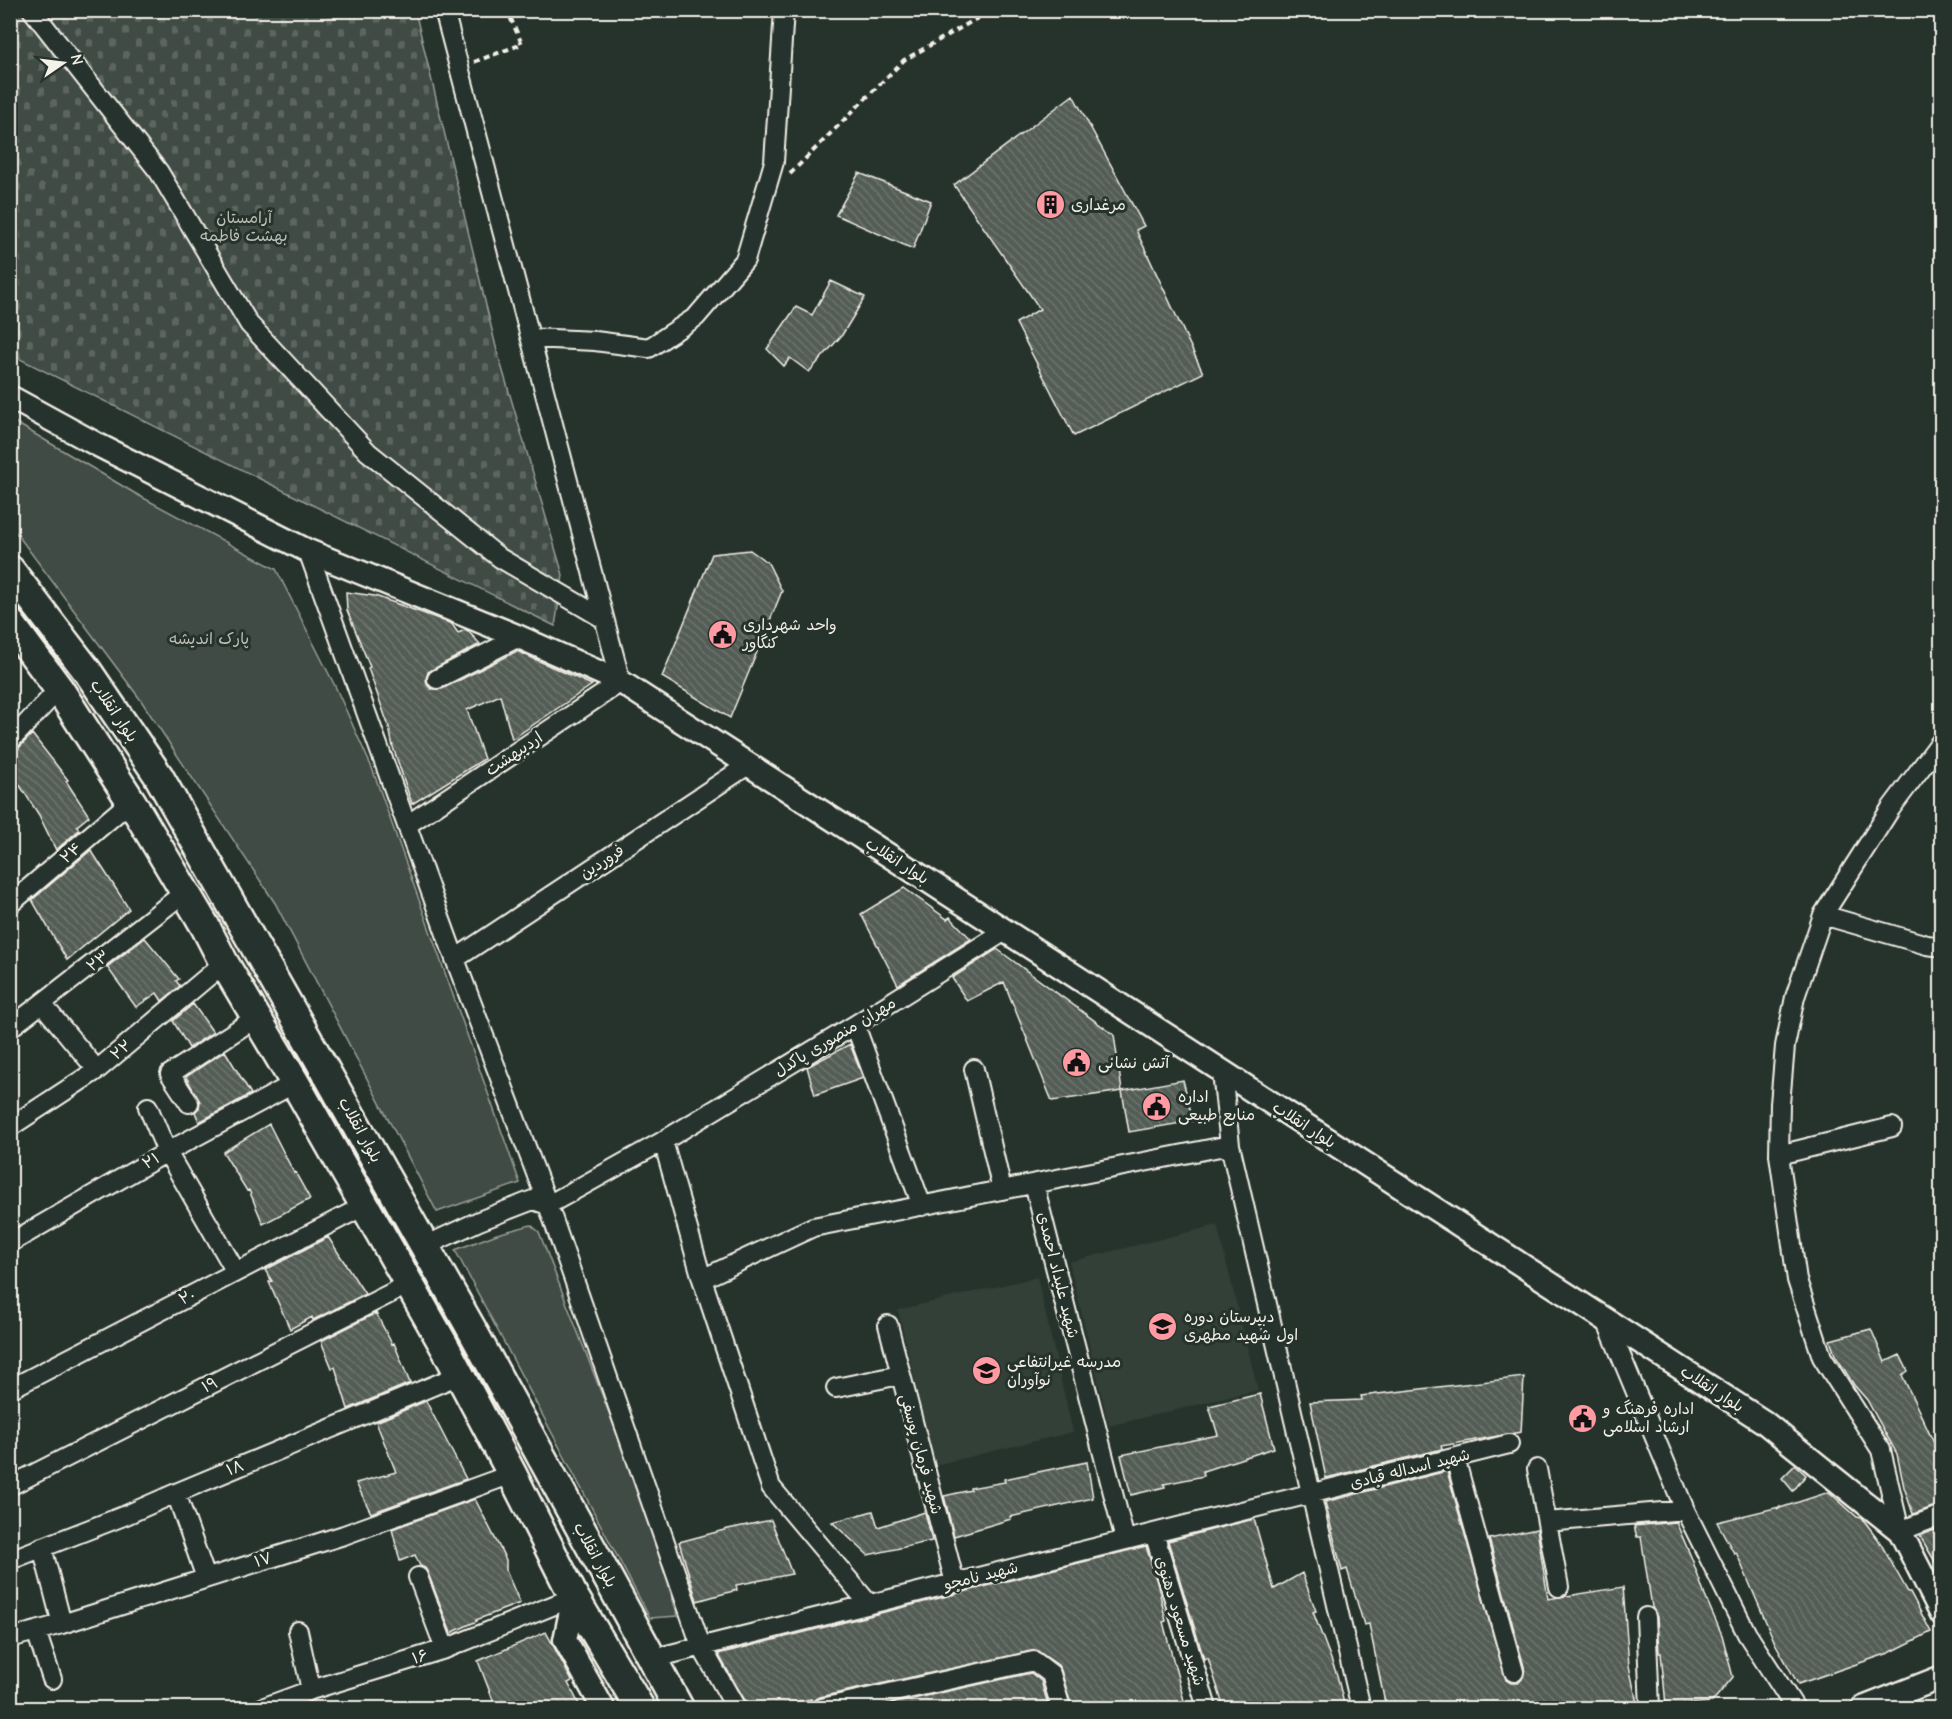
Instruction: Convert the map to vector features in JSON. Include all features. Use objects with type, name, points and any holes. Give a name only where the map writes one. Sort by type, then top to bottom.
[{"type":"main road","name":"بلوار انقلاب","points":[[10,570],[88,672],[158,775],[425,1246],[679,1708]]},
{"type":"main road","name":"بلوار انقلاب","points":[[10,623],[59,689],[131,801],[205,926],[224,963],[409,1284],[512,1474],[574,1597],[640,1708]]},
{"type":"street","points":[[32,10],[159,172],[249,324],[368,452],[500,558],[604,619]]},
{"type":"street","points":[[444,10],[621,682]]},
{"type":"street","points":[[531,338],[595,341],[649,348],[696,317],[745,260],[774,162],[784,10]]},
{"type":"street","name":"بلوار انقلاب","points":[[10,397],[96,444],[308,551],[621,682],[1764,1422],[1900,1531],[1941,1614]]},
{"type":"street","points":[[308,551],[455,959],[548,1205],[701,1646],[736,1708]]},
{"type":"street","points":[[437,679],[519,638]]},
{"type":"street","name":"اردیبهشت","points":[[407,825],[621,682]]},
{"type":"street","points":[[10,741],[59,689]]},
{"type":"street","points":[[1941,740],[1891,808],[1823,915],[1795,997],[1785,1046],[1780,1104],[1779,1155],[1797,1280],[1821,1357],[1881,1450],[1900,1531],[1941,1515]]},
{"type":"street","name":"فروردین","points":[[455,959],[748,765]]},
{"type":"street","name":"۲۴","points":[[10,904],[131,801]]},
{"type":"street","name":"۲۳","points":[[10,1028],[43,1005],[185,892]]},
{"type":"street","points":[[1823,915],[1941,947]]},
{"type":"street","name":"مهران منصوری پاکدل","points":[[425,1246],[479,1221],[533,1200],[548,1205],[663,1141],[855,1026],[1005,931]]},
{"type":"street","name":"۲۲","points":[[10,1127],[97,1070],[224,963]]},
{"type":"street","points":[[43,1005],[97,1070]]},
{"type":"street","points":[[189,1103],[170,1074],[257,1017]]},
{"type":"street","points":[[855,1026],[922,1206]]},
{"type":"street","points":[[974,1069],[1002,1190]]},
{"type":"street","points":[[1222,1072],[1230,1145],[1361,1708]]},
{"type":"street","name":"۲۱","points":[[10,1243],[167,1152],[295,1083]]},
{"type":"street","points":[[148,1107],[167,1152],[236,1272]]},
{"type":"street","points":[[1779,1155],[1892,1127]]},
{"type":"street","points":[[663,1141],[702,1279],[771,1487],[869,1604]]},
{"type":"street","points":[[702,1279],[813,1227],[1230,1145]]},
{"type":"street","name":"شهید علیداد احمدی","points":[[1035,1184],[1125,1540]]},
{"type":"street","name":"۲۰","points":[[10,1389],[364,1206]]},
{"type":"street","name":"۱۹","points":[[12,1482],[409,1284]]},
{"type":"street","points":[[1606,1320],[1685,1510],[1747,1634],[1795,1708]]},
{"type":"street","name":"شهید فرمان یوسفی","points":[[888,1325],[955,1583]]},
{"type":"street","name":"۱۸","points":[[10,1560],[126,1515],[459,1375]]},
{"type":"street","points":[[836,1388],[900,1375]]},
{"type":"street","name":"شهید اسداله قبادی","points":[[1311,1494],[1509,1444]]},
{"type":"street","points":[[1455,1458],[1514,1672]]},
{"type":"street","points":[[1537,1469],[1559,1587]]},
{"type":"street","name":"۱۷","points":[[10,1638],[62,1624],[344,1535],[512,1474]]},
{"type":"street","points":[[176,1493],[206,1578]]},
{"type":"street","name":"شهید نامجو","points":[[651,1659],[1311,1494]]},
{"type":"street","points":[[1547,1522],[1685,1510]]},
{"type":"street","name":"شهید مسعود دهنوی","points":[[1154,1533],[1207,1708]]},
{"type":"street","points":[[42,1547],[62,1624]]},
{"type":"street","points":[[418,1577],[445,1650]]},
{"type":"street","points":[[574,1597],[565,1640],[603,1708]]},
{"type":"street","name":"۱۶","points":[[262,1708],[311,1690],[445,1650],[574,1597]]},
{"type":"street","points":[[1646,1617],[1650,1708]]},
{"type":"street","points":[[298,1631],[311,1690]]},
{"type":"street","points":[[36,1632],[52,1679]]},
{"type":"street","points":[[822,1708],[1034,1661],[1052,1674],[1060,1708]]},
{"type":"street","points":[[1863,1708],[1941,1677]]},
{"type":"path","points":[[459,67],[522,45],[507,10]]},
{"type":"path","points":[[787,177],[904,60],[992,10]]},
{"type":"shaded area","name":"دبیرستان دوره اول شهید مطهری","points":[[1217,1225],[1258,1390],[1109,1426],[1069,1262]]},
{"type":"shaded area","name":"مدرسه غیرانتفاعی نوآوران","points":[[1037,1277],[1073,1432],[935,1465],[898,1310]]},
{"type":"green space","name":"آرامستان بهشت فاطمه","points":[[11,11],[415,11],[497,351],[563,575],[555,626],[20,359],[11,347]]},
{"type":"green space","name":"پارک اندیشه","points":[[11,420],[136,494],[276,569],[335,686],[372,768],[520,1183],[437,1212],[275,903],[140,699],[11,526]]},
{"type":"green space","points":[[531,1225],[539,1232],[635,1480],[678,1616],[650,1618],[455,1250],[497,1234]]},
{"type":"building","points":[[1073,95],[1144,226],[1136,230],[1203,373],[1074,436],[1016,323],[1040,309],[954,185]]},
{"type":"building","points":[[859,173],[931,201],[913,249],[836,215]]},
{"type":"building","points":[[831,281],[865,297],[842,335],[809,372],[790,358],[784,366],[767,349],[796,307],[812,315]]},
{"type":"building","name":"واحد شهرداری کنگاور","points":[[750,550],[768,563],[782,591],[730,718],[662,677],[712,554]]},
{"type":"building","points":[[346,592],[375,596],[452,624],[458,633],[467,630],[480,644],[428,672],[427,685],[431,689],[442,689],[517,651],[592,685],[512,739],[500,695],[467,710],[484,759],[412,804],[393,747],[389,727],[368,668],[370,667],[347,610]]},
{"type":"building","points":[[32,734],[68,780],[66,781],[89,816],[77,826],[79,830],[56,850],[39,815],[10,770],[10,754]]},
{"type":"building","points":[[91,850],[129,909],[67,960],[32,900]]},
{"type":"building","points":[[904,888],[947,919],[950,917],[971,939],[898,985],[861,914]]},
{"type":"building","points":[[145,938],[179,979],[176,981],[180,986],[162,1001],[157,993],[136,1007],[107,967]]},
{"type":"building","name":"آتش نشانی","points":[[997,949],[1114,1035],[1122,1091],[1052,1101],[1004,982],[967,1001],[952,978]]},
{"type":"building","points":[[193,1004],[213,1032],[189,1048],[173,1021]]},
{"type":"building","points":[[850,1044],[863,1078],[815,1095],[807,1067]]},
{"type":"building","points":[[225,1051],[251,1094],[199,1122],[195,1112],[200,1102],[186,1077]]},
{"type":"building","name":"اداره منابع طبیعی","points":[[1183,1080],[1193,1121],[1129,1132],[1122,1091]]},
{"type":"building","points":[[269,1124],[310,1199],[263,1224],[249,1190],[247,1191],[223,1152]]},
{"type":"building","points":[[328,1237],[365,1294],[290,1329],[269,1282],[272,1281],[265,1270]]},
{"type":"building","points":[[376,1313],[392,1344],[394,1343],[410,1383],[348,1409],[335,1367],[332,1368],[321,1341]]},
{"type":"building","points":[[1871,1329],[1885,1362],[1900,1355],[1908,1371],[1902,1375],[1941,1458],[1941,1504],[1913,1514],[1897,1454],[1867,1400],[1854,1385],[1835,1355],[1830,1340]]},
{"type":"building","points":[[1524,1377],[1521,1432],[1441,1446],[1442,1449],[1326,1478],[1310,1402],[1362,1400],[1361,1396]]},
{"type":"building","points":[[1260,1394],[1274,1448],[1203,1471],[1204,1476],[1164,1484],[1165,1487],[1131,1495],[1121,1455],[1218,1435],[1209,1406]]},
{"type":"building","points":[[426,1401],[466,1479],[371,1513],[356,1483],[396,1472],[376,1422]]},
{"type":"building","points":[[1087,1462],[1093,1498],[1010,1517],[1011,1519],[954,1536],[944,1496],[971,1490],[970,1488],[1005,1482],[1004,1479]]},
{"type":"building","points":[[1795,1465],[1806,1475],[1793,1491],[1782,1478]]},
{"type":"building","points":[[1447,1471],[1506,1680],[1518,1683],[1525,1670],[1489,1539],[1537,1529],[1548,1599],[1623,1587],[1629,1666],[1638,1708],[1386,1708],[1369,1624],[1364,1625],[1347,1569],[1342,1571],[1325,1502]]},
{"type":"building","points":[[1829,1492],[1857,1517],[1862,1518],[1878,1539],[1931,1632],[1889,1653],[1798,1684],[1775,1643],[1736,1552],[1734,1553],[1717,1522],[1779,1507],[1777,1509]]},
{"type":"building","points":[[475,1499],[506,1560],[506,1571],[520,1603],[476,1620],[451,1633],[428,1573],[420,1566],[415,1555],[400,1561],[392,1529]]},
{"type":"building","points":[[873,1511],[878,1527],[925,1512],[932,1541],[868,1555],[832,1522]]},
{"type":"building","points":[[1254,1519],[1274,1589],[1302,1573],[1316,1611],[1313,1612],[1337,1675],[1345,1708],[1224,1708],[1208,1658],[1204,1659],[1168,1541]]},
{"type":"building","points":[[771,1520],[792,1574],[736,1585],[737,1590],[697,1601],[679,1542]]},
{"type":"building","points":[[1676,1522],[1722,1635],[1733,1677],[1712,1702],[1666,1705],[1657,1617],[1652,1607],[1641,1537],[1637,1537],[1634,1526]]},
{"type":"building","points":[[1941,1527],[1941,1572],[1920,1536]]},
{"type":"building","points":[[1146,1546],[1158,1586],[1166,1621],[1163,1622],[1186,1708],[1072,1708],[1058,1665],[1036,1650],[820,1697],[811,1705],[811,1699],[769,1708],[747,1708],[746,1702],[718,1654]]},
{"type":"building","points":[[546,1632],[572,1681],[568,1683],[581,1708],[496,1708],[478,1661]]},
{"type":"building","points":[[1031,1673],[1041,1681],[1049,1708],[872,1708]]},
{"type":"place","name":"مرغداری","points":[[1050,205]]},
{"type":"place","name":"واحد شهرداری کنگاور","points":[[722,634]]},
{"type":"place","name":"آتش نشانی","points":[[1077,1063]]},
{"type":"place","name":"اداره منابع طبیعی","points":[[1157,1106]]},
{"type":"place","name":"دبیرستان دوره اول شهید مطهری","points":[[1163,1326]]},
{"type":"place","name":"مدرسه غیرانتفاعی نوآوران","points":[[986,1371]]},
{"type":"place","name":"اداره فرهنگ و ارشاد اسلامی","points":[[1582,1418]]}]
